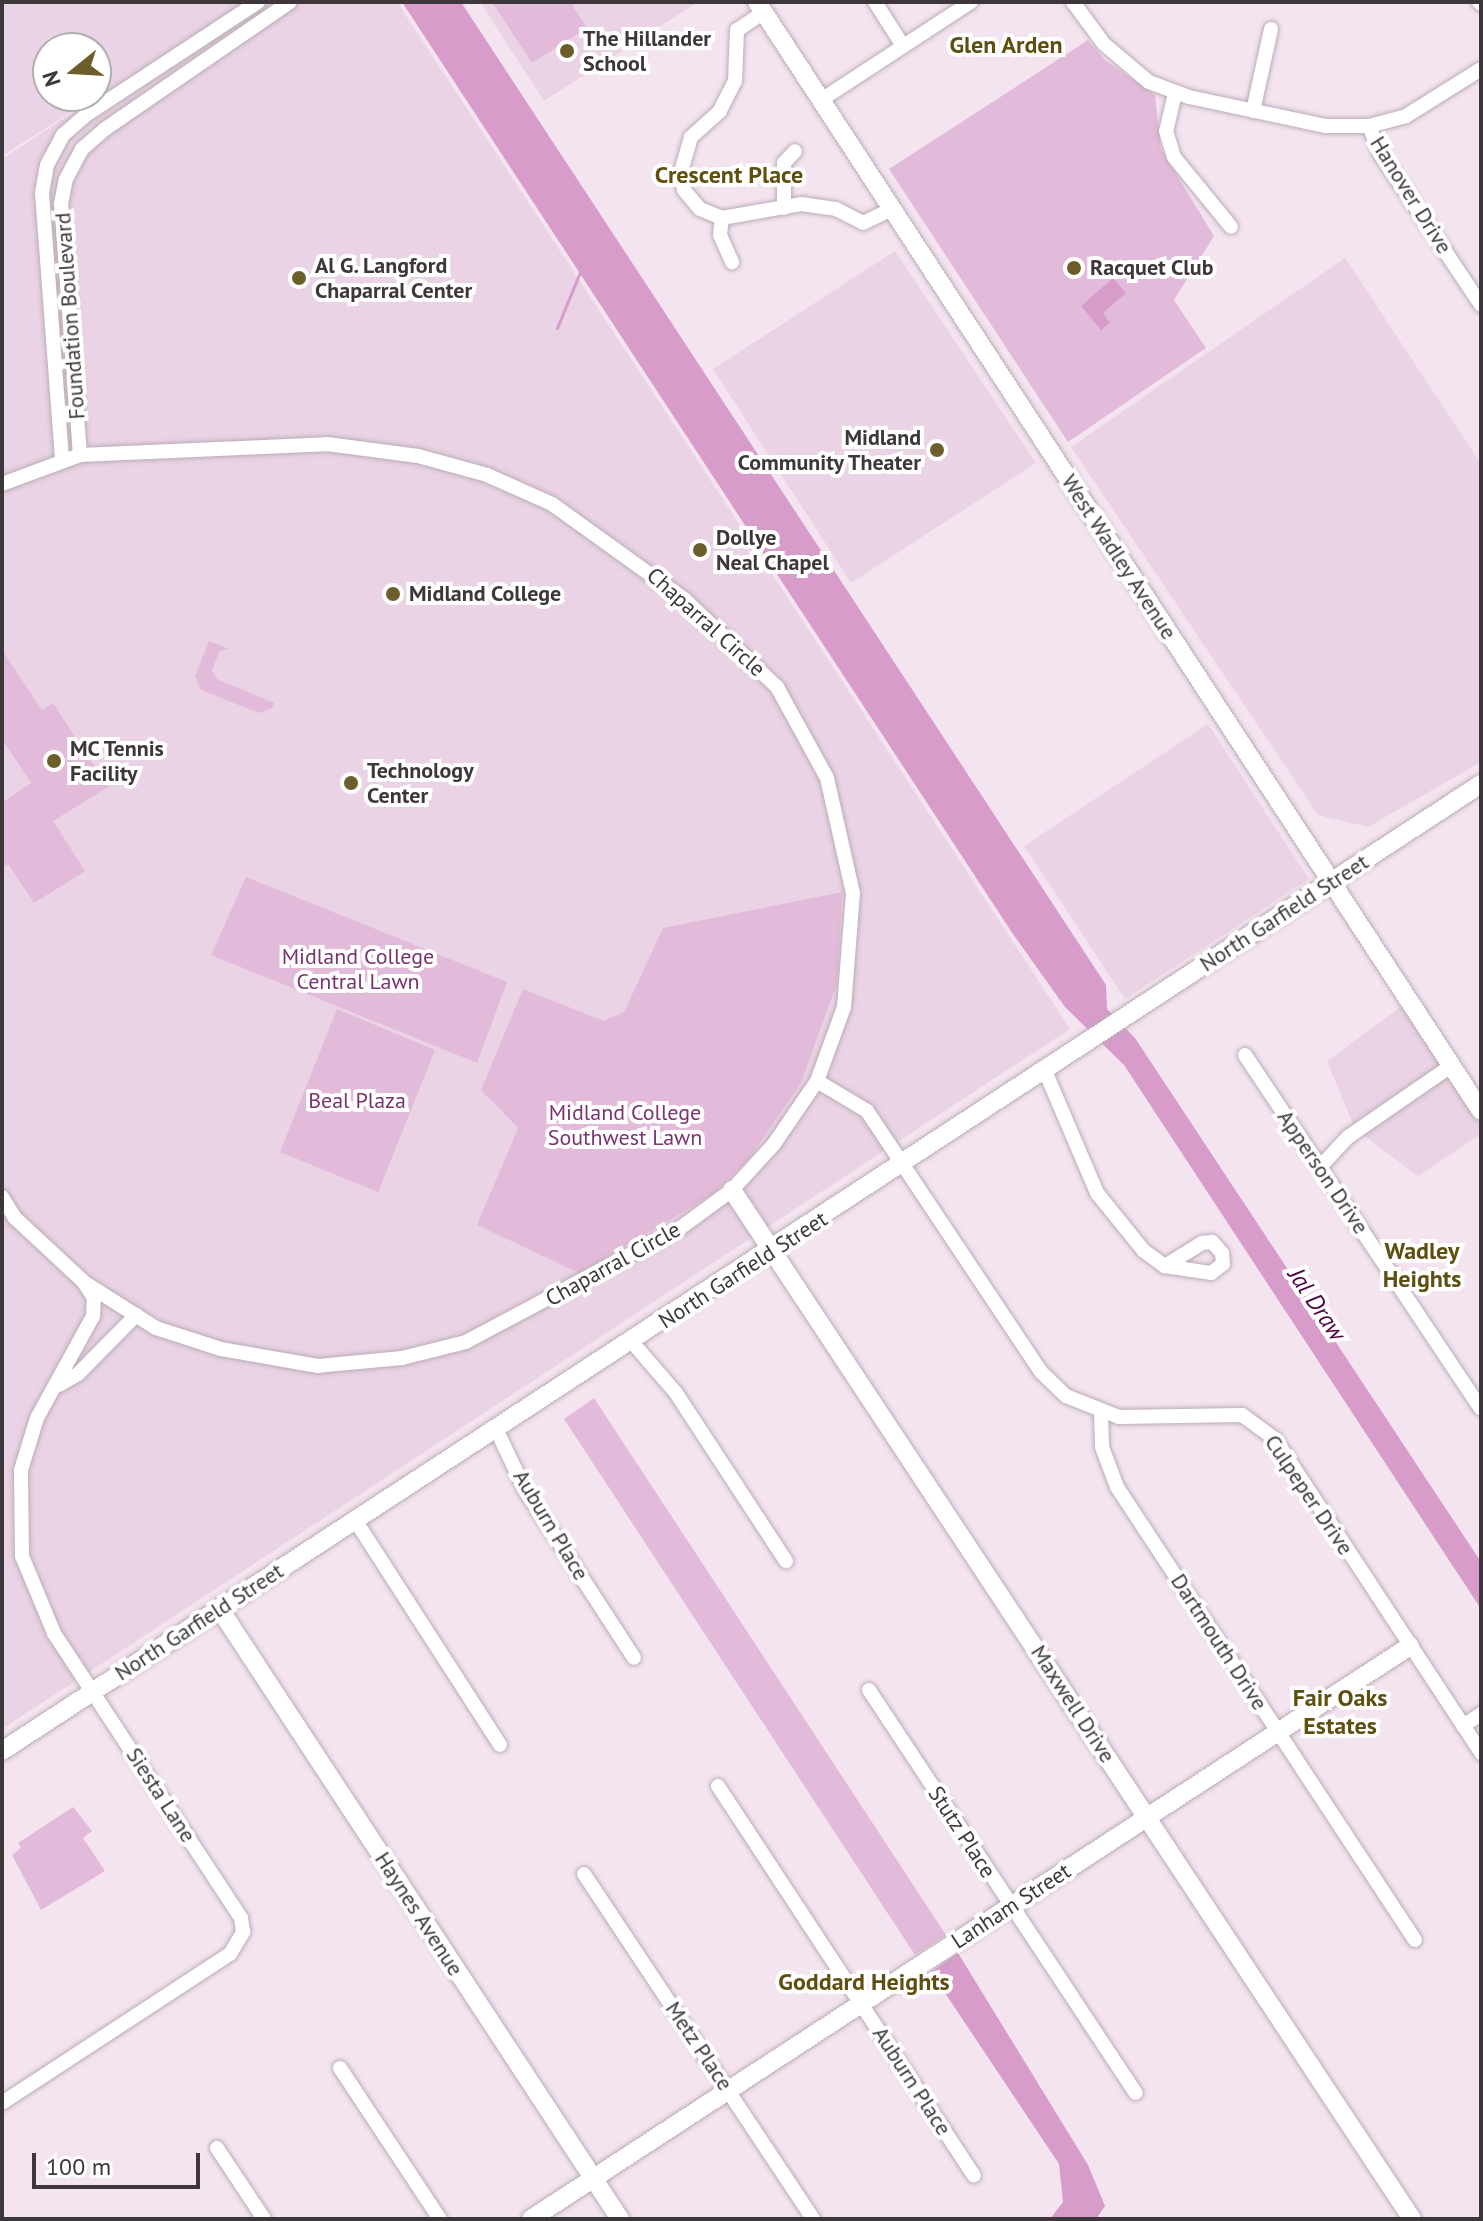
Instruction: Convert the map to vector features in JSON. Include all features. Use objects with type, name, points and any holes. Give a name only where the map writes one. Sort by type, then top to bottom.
[{"type":"main road","name":"West Wadley Avenue","points":[[760,7],[1481,1111]]},
{"type":"main road","name":"North Garfield Street","points":[[2,1751],[219,1608],[357,1523],[1333,882],[1478,791]]},
{"type":"main road","name":"Maxwell Drive","points":[[732,1190],[774,1249],[1412,2219]]},
{"type":"main road","name":"Haynes Avenue","points":[[219,1608],[620,2219]]},
{"type":"main road","name":"Lanham Street","points":[[531,2219],[1410,1646]]},
{"type":"street","name":"Foundation Boulevard","points":[[62,459],[42,193],[47,165],[63,135],[258,2]]},
{"type":"street","name":"Foundation Boulevard","points":[[80,455],[61,204],[66,179],[82,149],[172,81],[290,2]]},
{"type":"street","points":[[875,2],[903,46]]},
{"type":"street","points":[[821,100],[971,2]]},
{"type":"street","points":[[1073,2],[1120,61],[1175,93],[1325,126],[1369,126],[1423,108],[1481,69]]},
{"type":"street","points":[[760,7],[737,30],[735,81],[720,111],[691,137],[681,171],[684,190],[700,209],[722,218],[784,208],[836,209],[863,223],[892,209]]},
{"type":"street","points":[[1253,111],[1271,29]]},
{"type":"street","points":[[162,65],[172,81]]},
{"type":"street","points":[[1175,93],[1166,131],[1174,157],[1231,227]]},
{"type":"street","name":"Hanover Drive","points":[[1369,126],[1381,155],[1481,305]]},
{"type":"street","points":[[784,208],[784,163],[795,151]]},
{"type":"street","points":[[722,218],[720,235],[732,262]]},
{"type":"street","name":"Chaparral Circle","points":[[2,484],[62,459],[80,455],[327,444],[418,456],[487,475],[552,504],[684,599],[777,687],[818,756],[838,809],[853,880],[852,947],[844,1007],[817,1081],[774,1144],[732,1190],[580,1285],[466,1342],[402,1358],[318,1366],[268,1360],[156,1328],[85,1283],[15,1218],[2,1197]]},
{"type":"street","name":"Apperson Drive","points":[[1245,1055],[1481,1409]]},
{"type":"street","points":[[1320,1167],[1348,1137],[1451,1066]]},
{"type":"street","points":[[1045,1071],[1097,1193],[1144,1251],[1165,1266]]},
{"type":"street","name":"Culpeper Drive","points":[[817,1081],[867,1111],[1041,1372],[1066,1396],[1101,1414],[1218,1411],[1258,1423],[1275,1439],[1481,1753]]},
{"type":"street","name":"Siesta Lane","points":[[2,2103],[230,1954],[243,1932],[241,1918],[39,1607],[18,1525],[29,1439],[59,1385],[64,1364],[93,1316],[94,1298],[85,1283]]},
{"type":"street","name":"Siesta Lane","points":[[59,1385],[78,1374],[136,1315]]},
{"type":"street","points":[[632,1342],[676,1393],[786,1561]]},
{"type":"street","name":"Dartmouth Drive","points":[[1101,1414],[1102,1447],[1117,1487],[1415,1940]]},
{"type":"street","name":"Auburn Place","points":[[497,1431],[525,1490],[634,1658]]},
{"type":"street","points":[[357,1523],[500,1745]]},
{"type":"street","name":"Stutz Place","points":[[869,1690],[1136,2093]]},
{"type":"street","points":[[1463,1726],[1481,1714]]},
{"type":"street","name":"Auburn Place","points":[[718,1786],[974,2175]]},
{"type":"street","name":"Metz Place","points":[[584,1874],[813,2219]]},
{"type":"street","points":[[340,2068],[440,2219]]},
{"type":"street","points":[[217,2148],[264,2219]]},
{"type":"shaded area","name":"Midland College","points":[[2,2],[397,2],[1070,1029],[2,1729],[2,159],[74,112],[112,112],[112,32],[32,32],[32,112],[71,112],[2,156]]},
{"type":"shaded area","points":[[402,2],[461,2],[1106,985],[1107,1009],[1135,1038],[1481,1562],[1481,1609],[1124,1065],[1065,1007],[1013,934]]},
{"type":"shaded area","name":"The Hillander School","points":[[480,2],[698,2],[544,101]]},
{"type":"shaded area","name":"Midland Community Theater","points":[[895,251],[1036,463],[851,583],[713,369]]},
{"type":"shaded area","points":[[1345,258],[1481,464],[1481,762],[1368,827],[1318,815],[1071,447]]},
{"type":"shaded area","points":[[1113,278],[1126,293],[1103,313],[1110,323],[1101,330],[1081,306]]},
{"type":"shaded area","points":[[1208,724],[1309,879],[1125,999],[1024,846]]},
{"type":"shaded area","points":[[1410,1000],[1481,1109],[1481,1134],[1418,1176],[1355,1129],[1327,1061]]},
{"type":"shaded area","points":[[958,1953],[1088,2165],[1105,2206],[1096,2219],[1050,2219],[1063,2202],[1059,2164],[931,1972]]},
{"type":"green space","points":[[492,2],[570,2],[587,28],[532,63]]},
{"type":"green space","name":"Racquet Club","points":[[1088,40],[1105,60],[1155,95],[1161,149],[1214,236],[1174,300],[1206,348],[1068,442],[889,169]]},
{"type":"green space","points":[[209,641],[229,649],[220,651],[212,670],[217,679],[274,703],[272,708],[259,713],[201,690],[195,676]]},
{"type":"green space","name":"MC Tennis Facility","points":[[2,650],[42,710],[53,703],[108,787],[53,821],[85,871],[34,903],[8,864],[2,867],[2,803],[31,783],[2,739]]},
{"type":"green space","name":"Midland College Central Lawn","points":[[246,877],[507,982],[477,1063],[211,955]]},
{"type":"green space","name":"Midland College Southwest Lawn","points":[[842,892],[837,983],[801,1083],[748,1160],[710,1196],[579,1273],[477,1225],[518,1128],[481,1090],[523,989],[604,1021],[624,1012],[663,928]]},
{"type":"green space","name":"Beal Plaza","points":[[337,1009],[435,1050],[378,1192],[280,1152]]},
{"type":"green space","points":[[594,1398],[946,1935],[915,1955],[564,1419]]},
{"type":"green space","points":[[73,1807],[92,1831],[83,1838],[105,1871],[41,1910],[12,1855],[21,1848],[18,1843]]},
{"type":"waterway","points":[[557,328],[580,272]]},
{"type":"place","name":"The Hillander School","points":[[567,51]]},
{"type":"place","name":"Racquet Club","points":[[1074,268]]},
{"type":"place","name":"Al G. Langford Chaparral Center","points":[[299,278]]},
{"type":"place","name":"Midland Community Theater","points":[[937,450]]},
{"type":"place","name":"Dollye Neal Chapel","points":[[700,550]]},
{"type":"place","name":"Midland College","points":[[393,594]]},
{"type":"place","name":"MC Tennis Facility","points":[[54,761]]},
{"type":"place","name":"Technology Center","points":[[351,783]]},
{"type":"district","name":"Glen Arden","points":[[1006,45]]},
{"type":"district","name":"Crescent Place","points":[[729,175]]},
{"type":"district","name":"Wadley Heights","points":[[1422,1265]]},
{"type":"district","name":"Fair Oaks Estates","points":[[1340,1712]]},
{"type":"district","name":"Goddard Heights","points":[[864,1982]]},
{"type":"water label","name":"Jal Draw","points":[[1317,1304]]}]
